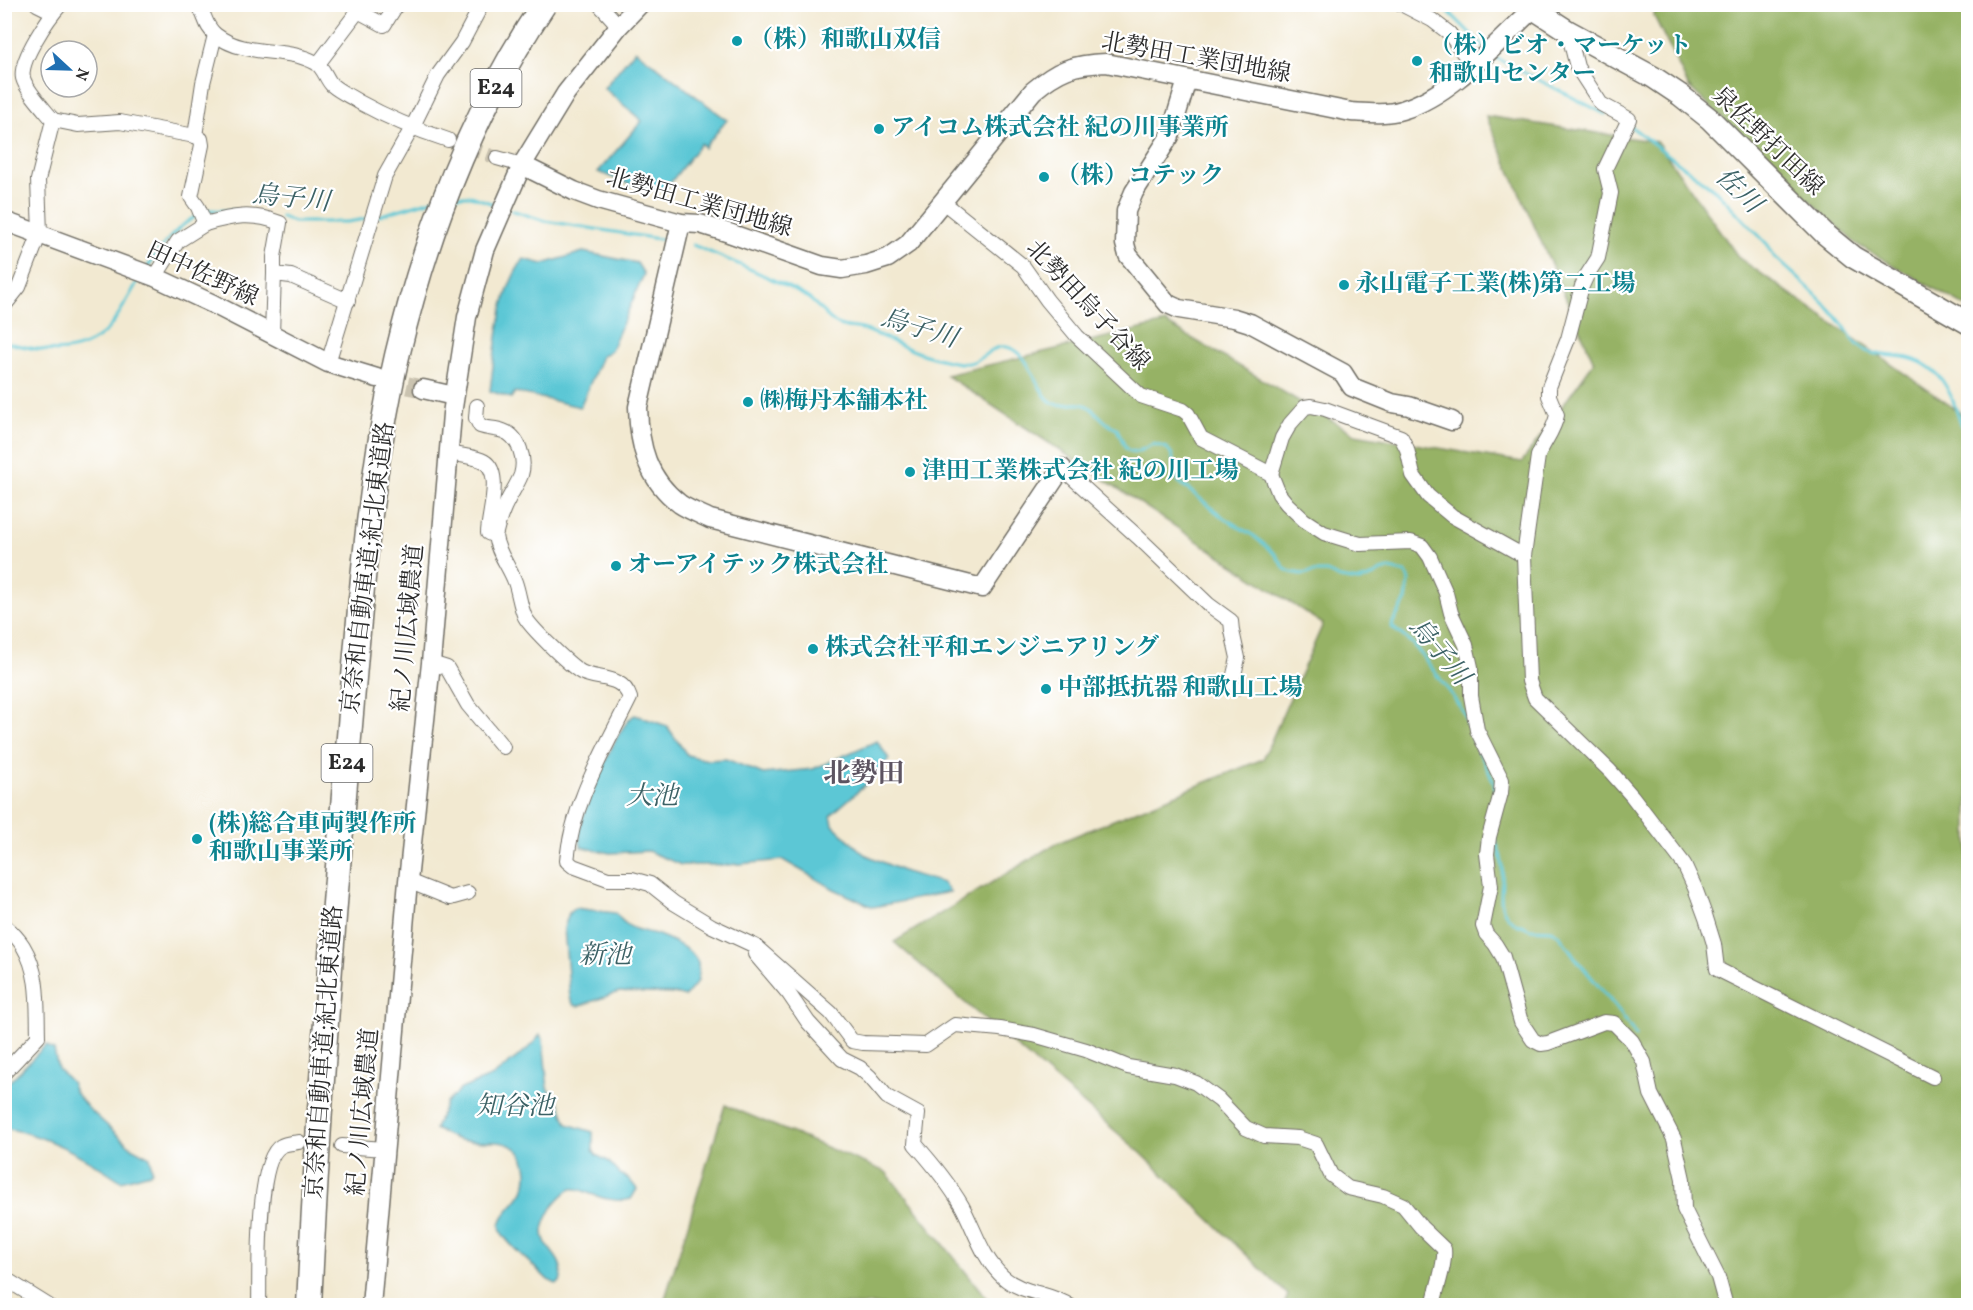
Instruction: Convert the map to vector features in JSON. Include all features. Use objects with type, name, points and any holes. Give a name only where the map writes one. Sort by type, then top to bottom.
[{"type":"highway","name":"京奈和自動車道;紀北東道路","points":[[309,1305],[325,1020],[366,557],[374,491],[397,359],[410,305],[434,228],[455,176],[508,64],[544,4]]},
{"type":"main road","name":"泉佐野打田線","points":[[1529,7],[1653,77],[1680,95],[1710,119],[1825,234],[1853,257],[1968,323]]},
{"type":"street","points":[[37,4],[57,8],[22,65],[23,79],[52,120],[78,125],[120,122],[201,139],[202,145],[190,197],[202,217]]},
{"type":"street","points":[[197,4],[202,10],[205,24],[215,35],[230,43],[258,52],[298,55],[318,64],[331,84],[378,112],[412,128],[448,140]]},
{"type":"street","points":[[318,64],[358,11],[384,26],[397,4]]},
{"type":"street","points":[[328,363],[385,176],[438,75],[462,42],[482,4]]},
{"type":"street","points":[[599,4],[619,26]]},
{"type":"street","name":"紀ノ川広域農道","points":[[371,1305],[408,881],[431,663],[448,453],[454,396],[469,307],[485,250],[522,165],[566,93],[619,26],[640,4]]},
{"type":"street","points":[[1401,4],[1432,20],[1449,33],[1476,62]]},
{"type":"street","name":"北勢田工業団地線","points":[[522,165],[574,191],[598,200],[681,223],[700,224],[822,266],[842,269],[866,266],[888,258],[908,244],[1033,92],[1050,76],[1067,68],[1088,63],[1106,63],[1351,112],[1388,113],[1424,101],[1450,84],[1498,42],[1529,7]]},
{"type":"street","points":[[1568,31],[1577,67],[1601,104],[1627,125],[1605,169],[1611,193],[1598,258],[1582,286],[1568,339],[1549,387],[1549,396],[1557,415],[1550,436],[1541,447],[1538,456],[1524,556],[1529,681],[1535,698],[1610,771],[1684,864],[1706,918],[1718,969],[1933,1077]]},
{"type":"street","points":[[195,136],[203,83],[215,35]]},
{"type":"street","points":[[1187,80],[1170,136],[1134,192],[1126,211],[1125,244],[1128,255],[1168,304],[1179,309],[1234,318],[1250,323],[1343,373],[1352,387],[1392,404],[1409,406],[1452,421]]},
{"type":"street","points":[[4,306],[19,287],[40,233],[38,180],[52,120]]},
{"type":"street","points":[[497,158],[522,165]]},
{"type":"street","name":"北勢田烏子谷線","points":[[944,202],[1023,266],[1077,336],[1141,396],[1183,410],[1188,414],[1201,438],[1271,474]]},
{"type":"street","points":[[148,275],[202,217],[235,215],[269,219],[280,223],[274,257],[272,334]]},
{"type":"street","name":"田中佐野線","points":[[4,221],[148,275],[213,303],[328,363],[377,378]]},
{"type":"street","points":[[681,223],[638,407],[639,430],[645,458],[660,485],[681,504],[710,519],[982,588],[1062,468],[1209,605],[1232,621],[1238,658],[1232,683],[1236,688]]},
{"type":"street","points":[[274,274],[291,276],[348,301]]},
{"type":"street","points":[[423,389],[454,396]]},
{"type":"street","points":[[477,406],[476,418],[480,426],[491,430],[502,430],[509,434],[517,441],[521,457],[521,475],[506,503],[495,536],[496,544],[515,582],[522,608],[531,625],[579,671],[619,682],[630,698],[586,790],[572,834],[567,861],[573,866],[608,879],[632,879],[650,884],[674,903],[711,926],[755,946],[831,1012],[852,1041],[926,1045],[956,1025],[1034,1035],[1086,1050],[1128,1067],[1175,1075],[1196,1083],[1219,1100],[1246,1128],[1264,1136],[1298,1138],[1316,1144],[1331,1175],[1348,1188],[1383,1196],[1403,1205],[1421,1227],[1444,1249],[1445,1257],[1436,1286],[1434,1305]]},
{"type":"street","points":[[1524,556],[1452,516],[1428,495],[1413,475],[1407,448],[1401,437],[1311,406],[1305,407],[1290,424],[1282,438],[1271,474],[1279,494],[1304,520],[1324,533],[1360,544],[1411,542],[1422,546],[1430,557],[1466,645],[1471,667],[1471,696],[1477,730],[1502,780],[1486,854],[1491,886],[1483,926],[1486,934],[1503,957],[1521,1022],[1533,1040],[1541,1044],[1548,1043],[1604,1022],[1614,1023],[1632,1041],[1644,1062],[1651,1094],[1674,1139],[1683,1179],[1684,1209],[1718,1276],[1726,1305]]},
{"type":"street","points":[[448,453],[483,460],[494,474],[488,533],[495,536]]},
{"type":"street","points":[[431,663],[447,668],[468,705],[503,747]]},
{"type":"street","points":[[408,881],[450,898],[468,893]]},
{"type":"street","points":[[4,925],[22,945],[32,965],[36,981],[38,1037],[4,1073]]},
{"type":"street","points":[[742,939],[789,993],[808,1022],[842,1059],[860,1068],[887,1097],[918,1114],[915,1144],[957,1197],[989,1261],[1003,1277],[1033,1293],[1059,1298],[1070,1305]]},
{"type":"street","points":[[259,1305],[260,1210],[270,1158],[280,1146],[299,1142]]},
{"type":"street","points":[[342,1146],[385,1149]]},
{"type":"street","points":[[4,1278],[49,1305]]},
{"type":"green space","points":[[1655,4],[1968,5],[1968,308],[1856,244],[1689,87],[1654,16]]},
{"type":"green space","points":[[1486,116],[1657,142],[1739,258],[1968,418],[1968,1305],[1284,1305],[1288,1295],[1141,1153],[894,942],[1055,844],[1263,759],[1323,624],[946,375],[1166,323],[1355,434],[1522,462],[1594,362]]},
{"type":"green space","points":[[725,1105],[886,1172],[992,1305],[663,1305]]},
{"type":"water","points":[[635,50],[727,120],[704,148],[701,143],[664,191],[632,185],[598,172],[642,121],[604,88]]},
{"type":"water","points":[[583,252],[637,263],[644,274],[611,350],[602,356],[580,407],[515,392],[511,398],[490,391],[496,340],[504,304],[509,287],[524,259],[543,264]]},
{"type":"water","name":"大池","points":[[635,715],[667,726],[687,755],[708,760],[726,759],[763,774],[813,769],[877,741],[889,759],[865,785],[831,815],[833,825],[864,854],[905,872],[943,883],[950,892],[873,907],[834,889],[783,860],[728,865],[681,865],[648,851],[610,853],[581,847],[580,828],[595,785],[620,733]]},
{"type":"water","name":"新池","points":[[575,908],[615,913],[632,928],[656,934],[680,945],[696,958],[698,981],[685,997],[675,994],[619,992],[579,1006],[574,1005],[570,998],[564,928],[569,913]]},
{"type":"water","name":"知谷池","points":[[540,1035],[543,1039],[548,1090],[557,1097],[567,1124],[593,1132],[593,1150],[596,1155],[608,1161],[637,1189],[631,1199],[622,1200],[607,1199],[580,1189],[571,1189],[557,1201],[548,1215],[543,1231],[546,1244],[561,1266],[560,1282],[556,1284],[548,1280],[522,1256],[501,1231],[500,1224],[503,1217],[520,1196],[527,1178],[526,1164],[518,1150],[504,1143],[460,1140],[435,1129],[446,1103],[461,1089],[493,1076],[530,1047]]},
{"type":"water","points":[[46,1045],[54,1050],[58,1069],[71,1082],[75,1092],[88,1108],[131,1147],[150,1157],[152,1170],[150,1173],[121,1181],[65,1148],[36,1136],[5,1128],[5,1086]]},
{"type":"waterway","name":"佐川","points":[[1434,4],[1446,9],[1485,48]]},
{"type":"waterway","name":"佐川","points":[[1494,57],[1605,114]]},
{"type":"waterway","name":"佐川","points":[[1630,126],[1716,191],[1768,245],[1774,256],[1825,304],[1859,346],[1872,353],[1919,361],[1931,369],[1948,389],[1968,442]]},
{"type":"waterway","name":"烏子川","points":[[456,196],[471,196],[499,206]]},
{"type":"waterway","name":"烏子川","points":[[378,216],[435,199]]},
{"type":"waterway","name":"烏子川","points":[[204,212],[207,210],[236,211]]},
{"type":"waterway","name":"烏子川","points":[[511,210],[545,221],[665,240]]},
{"type":"waterway","name":"烏子川","points":[[147,268],[169,238],[198,215]]},
{"type":"waterway","name":"烏子川","points":[[281,217],[294,222],[347,222],[366,219]]},
{"type":"waterway","name":"烏子川","points":[[693,245],[764,275],[805,296],[839,325],[862,329],[925,355],[947,361],[969,363],[998,347],[1017,351],[1027,363],[1042,392],[1051,402],[1059,405],[1086,405],[1117,429],[1126,449],[1130,451],[1137,452],[1153,444],[1167,448],[1172,455],[1178,481],[1224,518],[1254,536],[1276,555],[1285,569],[1291,572],[1302,574],[1327,572],[1340,578],[1359,581],[1390,569],[1406,573],[1409,581],[1406,600],[1392,627],[1413,644],[1464,713],[1475,743],[1494,782],[1495,791]]},
{"type":"waterway","name":"烏子川","points":[[4,342],[58,351],[83,346],[107,330],[140,278]]},
{"type":"waterway","name":"烏子川","points":[[1495,838],[1502,862],[1501,898],[1505,912],[1518,925],[1530,929],[1552,930],[1560,936],[1636,1036]]},
{"type":"tunnel","points":[[448,140],[497,158]]},
{"type":"tunnel","points":[[381,379],[423,389]]},
{"type":"place","name":"（株）和歌山双信","points":[[737,41]]},
{"type":"place","name":"（株）ビオ・マーケット 和歌山センター","points":[[1417,61]]},
{"type":"place","name":"アイコム株式会社 紀の川事業所","points":[[879,129]]},
{"type":"place","name":"（株）コテック","points":[[1044,177]]},
{"type":"place","name":"永山電子工業(株)第二工場","points":[[1344,285]]},
{"type":"place","name":"㈱梅丹本舗本社","points":[[748,402]]},
{"type":"place","name":"津田工業株式会社 紀の川工場","points":[[910,472]]},
{"type":"place","name":"オーアイテック株式会社","points":[[616,566]]},
{"type":"place","name":"株式会社平和エンジニアリング","points":[[813,649]]},
{"type":"place","name":"中部抵抗器 和歌山工場","points":[[1046,689]]},
{"type":"place","name":"(株)総合車両製作所 和歌山事業所","points":[[197,839]]},
{"type":"district","name":"北勢田","points":[[864,775]]}]
